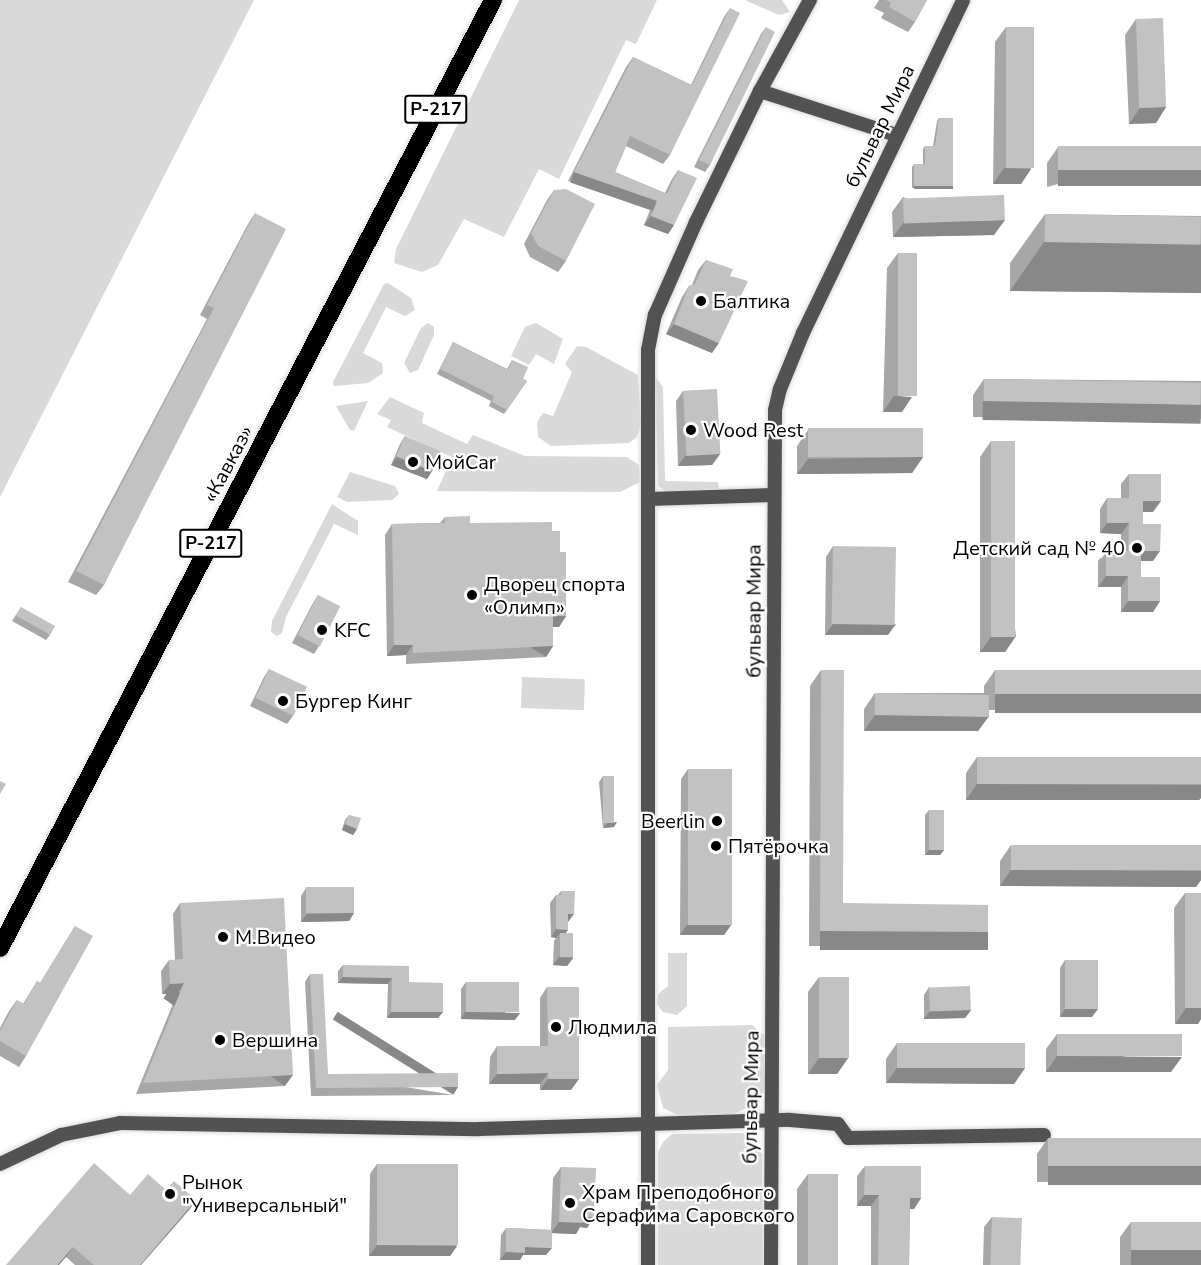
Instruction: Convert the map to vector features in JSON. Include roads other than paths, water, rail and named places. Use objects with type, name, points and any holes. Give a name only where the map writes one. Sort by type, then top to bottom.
[{"type":"highway","name":"«Кавказ»","points":[[0,948],[493,0]]},
{"type":"street","points":[[648,1265],[648,350],[652,322],[760,91],[810,0]]},
{"type":"street","name":"бульвар Мира","points":[[771,1265],[769,1120],[773,449],[780,389],[896,135],[963,0]]},
{"type":"street","points":[[760,91],[896,135]]},
{"type":"street","points":[[648,499],[774,495]]},
{"type":"street","points":[[0,1163],[61,1135],[120,1123],[467,1128],[649,1125],[769,1120],[838,1124],[848,1138],[1044,1135]]},
{"type":"place","name":"Балтика","points":[[701,301]]},
{"type":"place","name":"Wood Rest","points":[[691,430]]},
{"type":"place","name":"МойCar","points":[[413,462]]},
{"type":"place","name":"Детский сад № 40","points":[[1137,548]]},
{"type":"place","name":"Дворец спорта «Олимп»","points":[[472,595]]},
{"type":"place","name":"KFC","points":[[322,630]]},
{"type":"place","name":"Бургер Кинг","points":[[283,701]]},
{"type":"place","name":"Beerlin","points":[[717,821]]},
{"type":"place","name":"Пятёрочка","points":[[716,846]]},
{"type":"place","name":"М.Видео","points":[[223,937]]},
{"type":"place","name":"Людмила","points":[[556,1027]]},
{"type":"place","name":"Вершина","points":[[220,1040]]},
{"type":"place","name":"Рынок \"Универсальный\"","points":[[170,1194]]},
{"type":"place","name":"Храм Преподобного Серафима Саровского","points":[[570,1203]]}]
